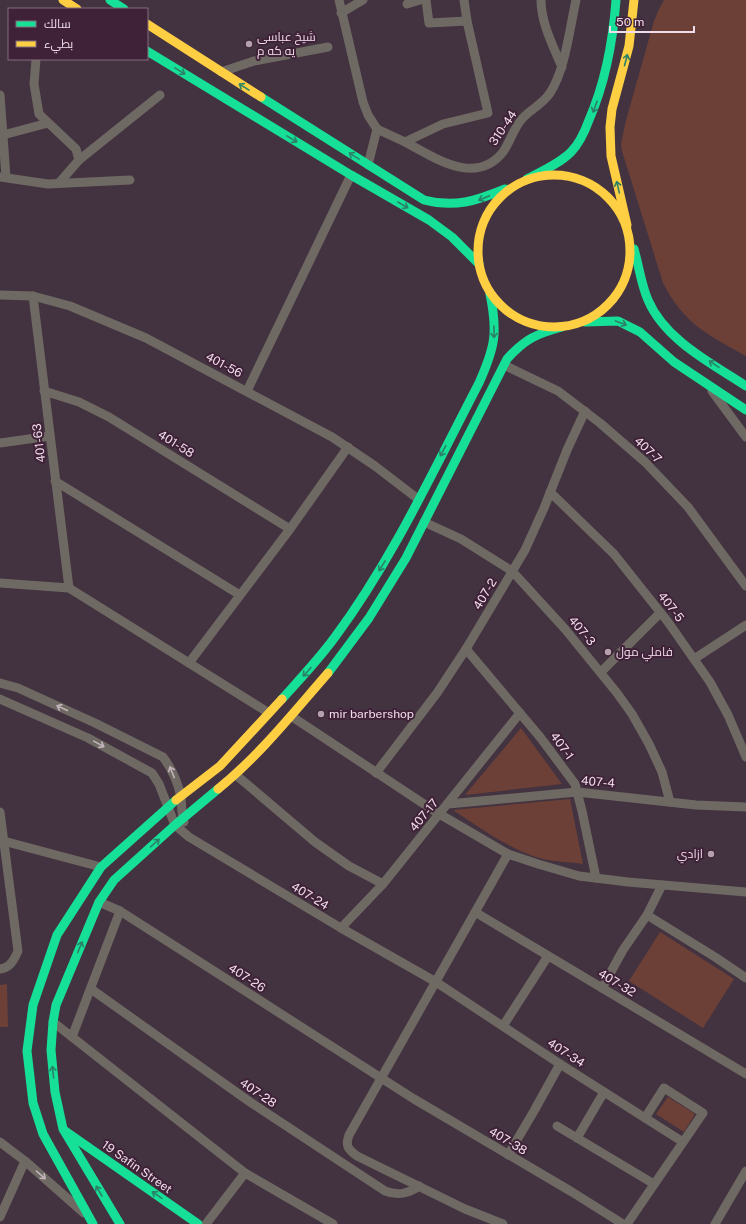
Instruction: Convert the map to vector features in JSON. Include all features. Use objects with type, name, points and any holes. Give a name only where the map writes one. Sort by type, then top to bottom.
[{"type":"street","points":[[63,0],[76,8]]},
{"type":"street","points":[[110,0],[122,8]]},
{"type":"street","points":[[339,0],[363,102],[368,115],[378,129],[368,165]]},
{"type":"street","points":[[342,13],[363,0]]},
{"type":"street","points":[[407,4],[420,0]]},
{"type":"street","points":[[426,0],[429,23],[467,21]]},
{"type":"street","points":[[405,142],[443,124],[488,113],[467,21],[464,0]]},
{"type":"street","points":[[541,0],[541,10],[546,28],[562,67]]},
{"type":"street","name":"310-44","points":[[378,129],[454,167],[470,169],[488,164],[502,153],[509,144],[518,124],[523,117],[544,101],[559,77],[576,0]]},
{"type":"street","points":[[562,327],[541,327],[521,320],[504,309],[490,294],[483,280],[478,264],[478,244],[482,225],[490,208],[504,193],[558,162],[572,151],[583,135],[596,105],[611,50],[616,0]]},
{"type":"street","points":[[583,322],[600,312],[614,299],[624,282],[630,263],[630,243],[627,225],[611,156],[610,127],[612,110],[629,46],[634,0]]},
{"type":"street","points":[[148,25],[424,200],[443,205],[460,204],[478,200],[523,181],[543,175],[560,175],[577,178],[593,185],[607,196],[618,209],[627,225],[636,253],[644,292],[657,317],[668,330],[688,346],[746,386]]},
{"type":"street","points":[[221,72],[254,61],[328,46]]},
{"type":"street","points":[[148,52],[441,228],[462,246],[478,264]]},
{"type":"street","points":[[36,60],[34,84],[39,114],[76,149],[79,160]]},
{"type":"street","points":[[0,94],[3,135],[3,177],[48,184],[130,180]]},
{"type":"street","points":[[59,183],[79,160],[160,95]]},
{"type":"street","points":[[3,135],[48,123]]},
{"type":"street","points":[[247,391],[350,174]]},
{"type":"street","points":[[91,1221],[44,1134],[33,1103],[27,1051],[33,1005],[58,935],[101,867],[168,806],[220,766],[310,669],[356,607],[391,551],[479,383],[488,361],[494,340],[494,317],[490,294]]},
{"type":"street","name":"401-56","points":[[0,295],[33,296],[70,306],[146,338],[332,436],[418,498]]},
{"type":"street","name":"401-63","points":[[33,296],[69,588]]},
{"type":"street","points":[[120,1224],[63,1129],[55,1092],[51,1050],[56,1006],[99,902],[114,880],[179,822],[236,775],[291,716],[330,670],[369,618],[406,558],[504,365],[516,349],[542,332],[583,322],[618,321],[640,332],[674,362],[746,410]]},
{"type":"street","name":"407-7","points":[[504,365],[558,391],[600,423],[645,462],[688,507],[742,573],[746,586]]},
{"type":"street","points":[[706,384],[746,437]]},
{"type":"street","name":"401-58","points":[[44,391],[79,402],[109,417],[290,529]]},
{"type":"street","name":"407-2","points":[[376,773],[437,693],[466,649],[525,550],[584,411]]},
{"type":"street","points":[[0,443],[50,436]]},
{"type":"street","points":[[189,663],[290,529],[348,447]]},
{"type":"street","points":[[55,481],[240,595]]},
{"type":"street","name":"407-5","points":[[550,492],[614,554],[660,613],[710,682],[728,715],[746,757]]},
{"type":"street","name":"407-3","points":[[424,522],[461,539],[512,571],[565,629],[601,672],[632,714],[649,744],[662,772],[670,802]]},
{"type":"street","points":[[0,583],[69,588],[269,713]]},
{"type":"street","points":[[601,672],[660,613]]},
{"type":"street","points":[[694,659],[746,625]]},
{"type":"street","name":"407-1","points":[[466,649],[520,712],[575,784],[596,878]]},
{"type":"street","points":[[0,683],[18,688],[95,723],[163,757],[173,773],[181,797],[179,822]]},
{"type":"street","points":[[0,699],[88,738],[152,773],[159,784],[168,806],[179,822]]},
{"type":"street","name":"407-17","points":[[341,928],[383,884],[440,815],[520,712]]},
{"type":"street","points":[[291,716],[440,815],[508,854],[578,876],[746,892]]},
{"type":"street","points":[[236,775],[315,842],[349,866],[383,884]]},
{"type":"street","name":"407-4","points":[[448,804],[577,792],[696,805],[746,807]]},
{"type":"street","points":[[0,812],[2,839],[18,951],[14,962],[1,969]]},
{"type":"street","name":"407-24","points":[[179,822],[189,837],[341,928],[436,982]]},
{"type":"street","points":[[2,839],[101,867]]},
{"type":"street","points":[[503,1224],[487,1221],[357,1156],[349,1149],[346,1142],[508,854]]},
{"type":"street","points":[[602,988],[623,950],[647,915],[662,885]]},
{"type":"street","name":"407-26","points":[[99,902],[120,911],[381,1078]]},
{"type":"street","points":[[72,1037],[120,911]]},
{"type":"street","name":"407-32","points":[[475,912],[746,1074]]},
{"type":"street","points":[[647,915],[746,978]]},
{"type":"street","points":[[503,1026],[548,956]]},
{"type":"street","name":"407-34","points":[[436,982],[560,1064],[683,1142]]},
{"type":"street","name":"407-28","points":[[91,989],[244,1097],[385,1191],[404,1194],[419,1186]]},
{"type":"street","points":[[53,1022],[245,1174],[333,1224]]},
{"type":"street","points":[[508,1155],[560,1064]]},
{"type":"street","name":"407-38","points":[[381,1078],[623,1224]]},
{"type":"street","points":[[627,1224],[703,1113],[664,1088],[645,1118]]},
{"type":"street","points":[[577,1138],[604,1092]]},
{"type":"street","points":[[557,1126],[654,1184]]},
{"type":"street","name":"19 Safin Street","points":[[63,1129],[186,1221],[198,1224]]},
{"type":"street","points":[[0,1142],[25,1161],[91,1221]]},
{"type":"street","points":[[0,1217],[25,1161]]},
{"type":"street","points":[[715,1224],[746,1171]]},
{"type":"street","points":[[206,1224],[245,1174]]},
{"type":"shaded area","points":[[664,0],[746,0],[746,356],[720,342],[698,327],[679,309],[671,297],[663,283],[622,151],[621,144],[625,124],[654,21]]},
{"type":"shaded area","points":[[521,728],[562,784],[465,795]]},
{"type":"shaded area","points":[[570,799],[583,864],[553,861],[532,856],[508,845],[453,810]]},
{"type":"shaded area","points":[[660,932],[734,979],[703,1028],[629,981]]},
{"type":"shaded area","points":[[7,984],[8,1027],[0,1027],[0,985]]},
{"type":"shaded area","points":[[668,1097],[695,1114],[684,1132],[656,1114]]},
{"type":"traffic: fast","points":[[110,0],[122,8]]},
{"type":"traffic: fast","points":[[527,179],[561,160],[577,145],[582,137],[600,91],[608,61],[616,0]]},
{"type":"traffic: fast","points":[[148,52],[351,175],[429,220],[452,237],[479,264]]},
{"type":"traffic: fast","points":[[261,97],[424,200],[446,203],[465,202],[505,189]]},
{"type":"traffic: fast","points":[[634,249],[648,300],[666,327],[677,339],[690,349],[746,386]]},
{"type":"traffic: fast","points":[[282,699],[335,637],[356,607],[394,545],[429,481],[479,383],[489,359],[494,340],[494,319],[490,294]]},
{"type":"traffic: fast","points":[[585,322],[618,321],[640,332],[674,362],[746,410]]},
{"type":"traffic: fast","points":[[328,673],[369,618],[406,558],[507,359],[525,342],[545,332],[562,327]]},
{"type":"traffic: fast","points":[[120,1224],[63,1129],[55,1092],[51,1050],[56,1005],[99,902],[114,880],[175,825],[218,789]]},
{"type":"traffic: fast","points":[[93,1224],[43,1134],[33,1103],[27,1051],[33,1005],[57,935],[101,867],[176,800]]},
{"type":"traffic: fast","points":[[65,1131],[198,1224]]},
{"type":"traffic: slow","points":[[63,0],[75,8]]},
{"type":"traffic: slow","points":[[627,225],[611,156],[610,127],[612,109],[629,46],[634,0]]},
{"type":"traffic: slow","points":[[148,25],[261,97]]},
{"type":"traffic: slow","points":[[547,175],[561,175],[576,178],[590,184],[608,197],[621,215],[627,229],[630,251],[627,273],[621,287],[608,305],[590,318],[576,324],[561,327],[547,327],[532,324],[518,318],[506,310],[495,299],[487,287],[481,273],[478,258],[478,244],[481,229],[487,215],[495,203],[506,192],[518,184],[532,178],[547,175]]},
{"type":"traffic: slow","points":[[218,789],[248,763],[289,719],[328,673]]},
{"type":"traffic: slow","points":[[176,800],[220,766],[282,699]]},
{"type":"place","name":"شیخ عباسی یه که م","points":[[249,44]]},
{"type":"place","name":"فاملي مول","points":[[608,652]]},
{"type":"place","name":"mir barbershop","points":[[321,714]]},
{"type":"place","name":"ازادي","points":[[711,854]]}]
